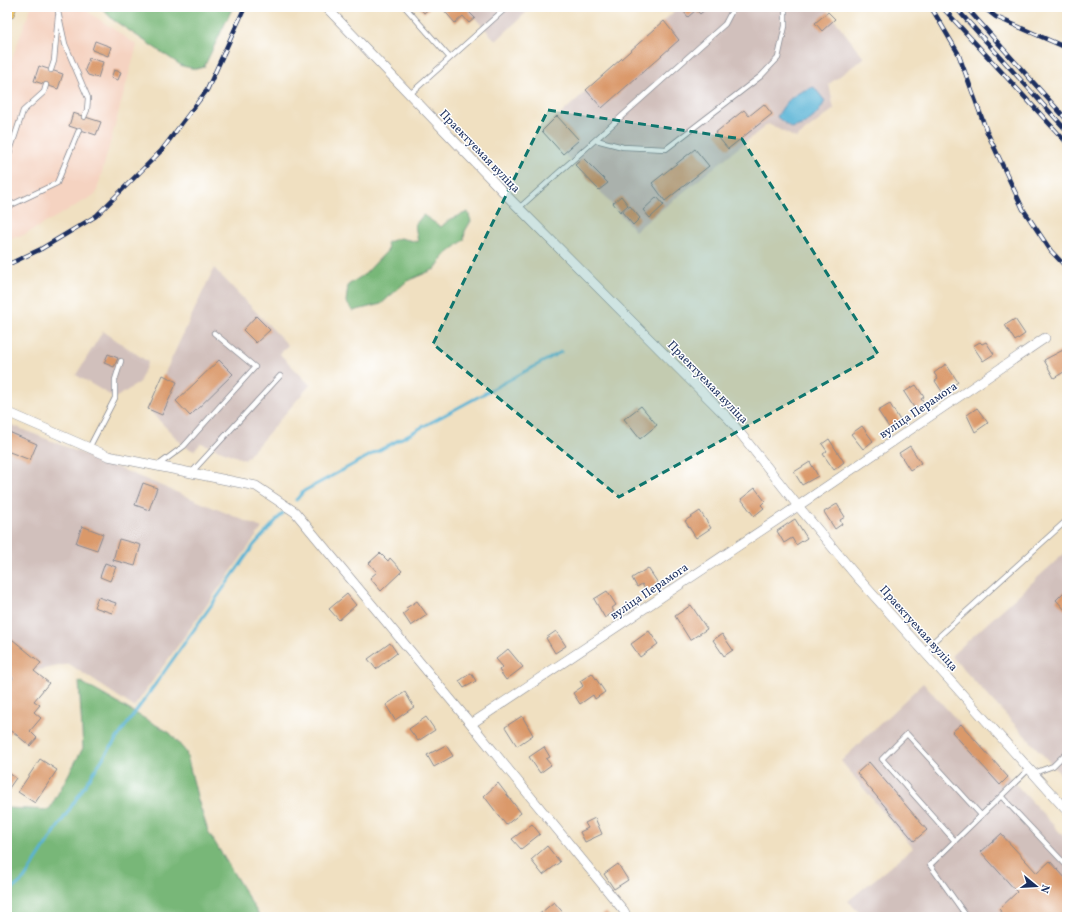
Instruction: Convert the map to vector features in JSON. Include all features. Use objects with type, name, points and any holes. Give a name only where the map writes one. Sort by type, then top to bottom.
[{"type":"main road","points":[[7,12],[9,7]]},
{"type":"street","name":"Праектуемая вуліца","points":[[326,7],[519,208],[729,419],[798,506],[858,578],[1067,811]]},
{"type":"street","name":"вуліца Перамога","points":[[471,724],[798,506],[1045,338]]},
{"type":"street","points":[[7,412],[108,456],[256,486],[295,512],[471,724],[624,911],[627,917]]},
{"type":"lane","points":[[405,7],[450,58]]},
{"type":"lane","points":[[409,95],[507,7]]},
{"type":"lane","points":[[519,208],[725,24],[734,7]]},
{"type":"lane","points":[[596,140],[623,147],[666,149],[761,76],[778,58],[785,26],[786,7]]},
{"type":"lane","points":[[51,70],[54,61],[58,9]]},
{"type":"lane","points":[[58,9],[66,44],[88,98],[87,110],[84,117]]},
{"type":"lane","points":[[7,160],[23,111],[44,92],[46,85]]},
{"type":"lane","points":[[7,207],[57,183],[79,130]]},
{"type":"lane","points":[[157,466],[184,446],[255,367],[214,333]]},
{"type":"lane","points":[[89,448],[116,398],[115,380],[121,361]]},
{"type":"lane","points":[[191,473],[280,376]]},
{"type":"lane","points":[[923,652],[1067,520]]},
{"type":"lane","points":[[955,841],[882,759],[907,734],[981,815]]},
{"type":"lane","points":[[967,917],[930,865],[1000,796],[1031,771],[1053,766],[1066,755]]},
{"type":"lane","points":[[1000,796],[1067,866]]},
{"type":"highlighted area","points":[[548,110],[742,139],[878,354],[619,497],[433,344]]},
{"type":"shaded area","points":[[31,7],[85,7],[87,11],[137,45],[96,194],[24,235],[7,239],[7,72]]},
{"type":"shaded area","points":[[441,7],[532,7],[496,41],[475,18],[469,23],[463,16],[455,23]]},
{"type":"shaded area","points":[[679,7],[825,7],[864,58],[829,84],[834,109],[796,138],[768,124],[635,231],[599,190],[542,131]]},
{"type":"shaded area","points":[[214,268],[288,345],[280,354],[310,385],[245,460],[201,443],[194,451],[184,446],[148,409]]},
{"type":"shaded area","points":[[103,331],[148,362],[139,383],[115,398],[76,375]]},
{"type":"shaded area","points":[[7,423],[262,528],[134,707],[69,664],[34,671],[34,701],[40,705],[34,712],[41,718],[30,731],[37,738],[30,746],[10,730],[7,735]]},
{"type":"shaded area","points":[[1067,551],[1067,781],[951,656]]},
{"type":"shaded area","points":[[923,683],[1067,840],[1067,917],[863,917],[848,901],[913,848],[841,761]]},
{"type":"green space","points":[[101,7],[233,7],[204,67],[196,69],[182,66],[112,19]]},
{"type":"green space","points":[[468,212],[471,221],[465,231],[464,240],[444,256],[435,269],[407,281],[381,304],[353,311],[346,302],[348,285],[365,274],[388,250],[387,242],[400,238],[418,242],[415,225],[423,215],[441,227],[450,219]]},
{"type":"green space","points":[[79,681],[170,733],[186,752],[198,800],[208,831],[260,917],[7,917],[7,808],[49,810],[83,748]]},
{"type":"water","points":[[814,87],[825,101],[819,111],[811,119],[802,125],[791,128],[777,117],[788,101],[796,94]]},
{"type":"building","points":[[419,7],[431,7],[424,13]]},
{"type":"building","points":[[441,7],[472,7],[468,11],[475,18],[469,23],[463,16],[455,23]]},
{"type":"building","points":[[680,7],[707,8],[700,14],[696,10],[688,17]]},
{"type":"building","points":[[828,12],[835,19],[822,31],[815,23]]},
{"type":"building","points":[[664,21],[679,40],[602,108],[586,90]]},
{"type":"building","points":[[95,41],[111,47],[108,56],[92,50]]},
{"type":"building","points":[[89,58],[103,62],[98,78],[88,75],[85,70]]},
{"type":"building","points":[[39,66],[63,74],[58,89],[34,81]]},
{"type":"building","points":[[114,70],[121,72],[118,80],[111,78]]},
{"type":"building","points":[[764,104],[772,114],[728,149],[715,133],[744,110],[749,116]]},
{"type":"building","points":[[73,113],[101,122],[96,135],[69,126]]},
{"type":"building","points":[[557,116],[579,140],[563,154],[542,131]]},
{"type":"building","points":[[695,149],[709,166],[665,201],[652,183]]},
{"type":"building","points":[[583,158],[608,183],[599,190],[575,165]]},
{"type":"building","points":[[621,196],[628,205],[620,212],[613,203]]},
{"type":"building","points":[[657,197],[664,205],[650,218],[643,210]]},
{"type":"building","points":[[630,206],[640,218],[633,225],[622,212]]},
{"type":"building","points":[[256,316],[270,330],[256,343],[243,330]]},
{"type":"building","points":[[1015,319],[1025,334],[1015,341],[1005,325]]},
{"type":"building","points":[[980,342],[982,344],[986,342],[994,354],[983,361],[973,346]]},
{"type":"building","points":[[1065,349],[1067,353],[1067,370],[1054,378],[1044,360]]},
{"type":"building","points":[[108,354],[118,358],[114,367],[104,363]]},
{"type":"building","points":[[219,360],[233,374],[190,416],[176,401]]},
{"type":"building","points":[[946,364],[958,382],[943,393],[935,381],[938,379],[934,373]]},
{"type":"building","points":[[163,375],[177,382],[162,415],[148,409]]},
{"type":"building","points":[[916,385],[924,397],[921,399],[924,403],[915,409],[904,392]]},
{"type":"building","points":[[890,404],[901,422],[890,429],[878,411]]},
{"type":"building","points":[[641,406],[657,425],[640,439],[624,419]]},
{"type":"building","points":[[977,408],[988,423],[975,432],[967,415]]},
{"type":"building","points":[[862,426],[873,441],[863,449],[851,434]]},
{"type":"building","points":[[9,432],[37,444],[30,460],[7,451],[7,437]]},
{"type":"building","points":[[829,439],[844,462],[834,470],[823,454],[827,451],[822,444]]},
{"type":"building","points":[[910,446],[921,463],[910,470],[899,453]]},
{"type":"building","points":[[810,462],[818,476],[802,485],[794,472]]},
{"type":"building","points":[[143,483],[157,488],[149,510],[135,505]]},
{"type":"building","points":[[755,488],[765,501],[761,505],[764,508],[754,516],[741,499]]},
{"type":"building","points":[[837,504],[845,517],[840,520],[842,524],[835,529],[824,512]]},
{"type":"building","points":[[700,511],[711,528],[696,538],[685,521]]},
{"type":"building","points":[[795,519],[807,538],[796,545],[792,538],[784,543],[777,531]]},
{"type":"building","points":[[82,526],[103,534],[97,550],[76,543]]},
{"type":"building","points":[[119,539],[141,545],[135,566],[113,560]]},
{"type":"building","points":[[380,553],[388,561],[390,558],[402,571],[381,591],[370,578],[377,572],[369,563]]},
{"type":"building","points":[[105,563],[116,567],[110,581],[100,577]]},
{"type":"building","points":[[648,568],[658,583],[646,591],[642,584],[637,587],[632,578]]},
{"type":"building","points":[[1067,589],[1067,612],[1056,600]]},
{"type":"building","points":[[607,591],[616,605],[612,608],[614,612],[605,618],[594,599]]},
{"type":"building","points":[[347,594],[356,605],[339,620],[329,609]]},
{"type":"building","points":[[98,597],[116,603],[112,613],[94,607]]},
{"type":"building","points":[[417,601],[427,615],[411,626],[403,614],[408,610],[406,608]]},
{"type":"building","points":[[691,605],[707,629],[690,640],[675,616]]},
{"type":"building","points":[[556,631],[566,646],[555,653],[546,638]]},
{"type":"building","points":[[649,631],[658,644],[640,657],[631,644]]},
{"type":"building","points":[[722,634],[733,650],[724,656],[713,640]]},
{"type":"building","points":[[7,635],[41,663],[34,671],[49,683],[34,701],[40,705],[34,712],[41,718],[30,731],[37,738],[30,746],[12,731],[7,737],[7,685],[13,678],[7,673]]},
{"type":"building","points":[[390,643],[397,653],[376,669],[368,659]]},
{"type":"building","points":[[508,649],[523,667],[506,680],[499,670],[503,667],[496,659]]},
{"type":"building","points":[[471,673],[476,681],[464,688],[459,681]]},
{"type":"building","points":[[592,673],[605,692],[595,699],[593,695],[580,704],[573,693],[583,686],[580,681]]},
{"type":"building","points":[[405,692],[414,707],[395,720],[386,705]]},
{"type":"building","points":[[522,716],[533,735],[517,746],[505,727]]},
{"type":"building","points":[[426,717],[435,730],[418,741],[409,729]]},
{"type":"building","points":[[961,724],[1008,777],[1000,785],[952,732]]},
{"type":"building","points":[[446,745],[453,756],[434,767],[427,755]]},
{"type":"building","points":[[544,747],[550,757],[546,759],[551,765],[540,773],[529,757]]},
{"type":"building","points":[[40,759],[57,770],[35,803],[18,792]]},
{"type":"building","points":[[869,762],[927,830],[914,841],[857,773]]},
{"type":"building","points":[[7,772],[16,778],[7,791]]},
{"type":"building","points":[[498,783],[521,813],[506,825],[484,796]]},
{"type":"building","points":[[595,818],[602,834],[585,842],[580,832],[588,828],[585,823]]},
{"type":"building","points":[[532,824],[540,834],[521,849],[512,839]]},
{"type":"building","points":[[1001,834],[1037,873],[1050,861],[1067,880],[1067,917],[1006,917],[999,909],[1017,892],[981,852]]},
{"type":"building","points":[[547,846],[560,862],[543,875],[531,860]]},
{"type":"building","points":[[618,864],[628,880],[614,889],[604,874]]},
{"type":"building","points":[[554,902],[567,917],[536,917]]},
{"type":"building","points":[[606,912],[610,917],[600,917]]},
{"type":"waterway","points":[[296,500],[304,491],[561,352]]},
{"type":"waterway","points":[[7,894],[24,879],[103,758],[254,545],[283,513]]},
{"type":"railway","points":[[7,265],[41,249],[96,216],[161,151],[207,90],[245,7]]},
{"type":"railway","points":[[931,7],[958,53],[987,132],[1023,209],[1051,251],[1067,268]]},
{"type":"railway","points":[[942,7],[1067,143]]},
{"type":"railway","points":[[955,7],[1067,131]]},
{"type":"railway","points":[[966,7],[1067,120]]},
{"type":"railway","points":[[983,7],[996,17],[1067,48]]}]
